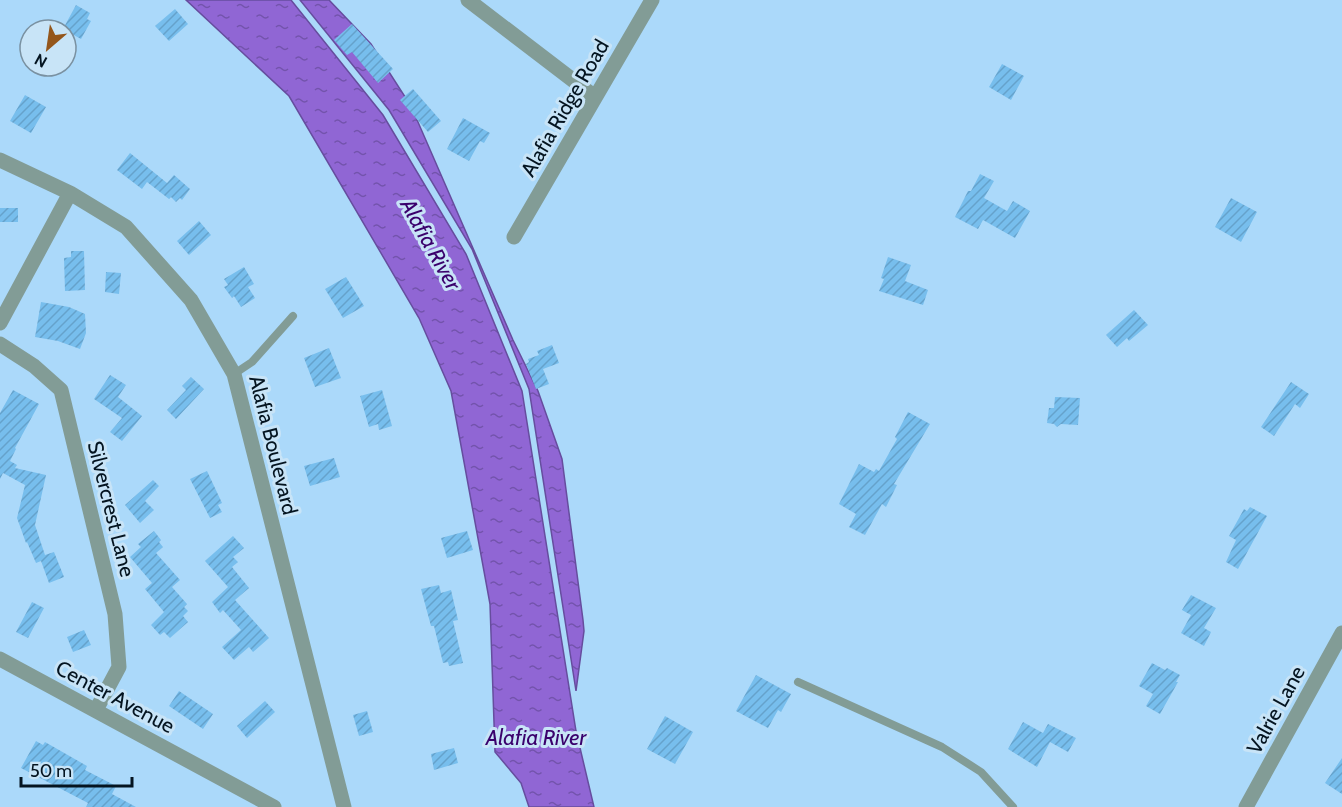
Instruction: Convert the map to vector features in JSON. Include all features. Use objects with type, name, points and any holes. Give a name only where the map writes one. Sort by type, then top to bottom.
[{"type":"street","points":[[468,0],[595,97]]},
{"type":"street","name":"Alafia Ridge Road","points":[[514,237],[652,0]]},
{"type":"street","name":"Alafia Boulevard","points":[[0,160],[70,193],[126,227],[191,300],[234,374],[344,807]]},
{"type":"street","points":[[0,323],[70,193]]},
{"type":"street","name":"Silvercrest Lane","points":[[0,344],[34,366],[61,390],[115,614],[119,667],[96,710]]},
{"type":"street","name":"Valrie Lane","points":[[1246,807],[1342,633]]},
{"type":"street","name":"Center Avenue","points":[[0,659],[274,807]]},
{"type":"lane","points":[[234,374],[252,362],[293,316]]},
{"type":"lane","points":[[798,682],[942,747],[981,772],[1013,807]]},
{"type":"water","name":"Alafia River","points":[[186,0],[291,0],[383,115],[466,254],[522,391],[576,731],[594,807],[529,807],[521,783],[495,752],[490,604],[451,391],[419,318],[289,96]]},
{"type":"water","points":[[300,0],[329,0],[371,44],[411,106],[513,340],[538,391],[562,459],[583,620],[584,631],[576,691],[529,389],[472,249],[389,110]]},
{"type":"building","points":[[76,5],[90,13],[87,19],[91,21],[81,39],[78,37],[78,18],[69,18]]},
{"type":"building","points":[[175,9],[188,24],[169,41],[155,26]]},
{"type":"building","points":[[352,24],[393,69],[378,83],[352,52],[347,55],[334,40]]},
{"type":"building","points":[[1002,64],[1024,76],[1011,100],[989,87]]},
{"type":"building","points":[[413,89],[441,121],[428,132],[400,100]]},
{"type":"building","points":[[25,95],[46,107],[31,133],[10,121]]},
{"type":"building","points":[[463,118],[490,133],[484,143],[480,141],[469,161],[447,149]]},
{"type":"building","points":[[130,153],[167,183],[174,175],[190,189],[182,200],[180,198],[176,202],[171,197],[169,199],[147,182],[142,189],[117,170]]},
{"type":"building","points":[[980,174],[994,181],[984,198],[1007,211],[1013,201],[1030,211],[1015,238],[983,220],[978,229],[955,217],[968,191],[971,191]]},
{"type":"building","points":[[1231,198],[1257,212],[1241,242],[1215,227]]},
{"type":"building","points":[[0,208],[18,208],[18,222],[0,222]]},
{"type":"building","points":[[199,221],[211,235],[189,255],[177,241]]},
{"type":"building","points":[[71,251],[84,251],[85,290],[65,291],[64,258],[71,257]]},
{"type":"building","points":[[888,257],[911,265],[905,281],[928,290],[923,305],[879,291]]},
{"type":"building","points":[[244,267],[254,284],[248,287],[255,298],[241,307],[224,287],[228,285],[224,279]]},
{"type":"building","points":[[106,272],[121,273],[119,294],[105,292]]},
{"type":"building","points":[[346,277],[364,306],[343,318],[325,289]]},
{"type":"building","points":[[41,302],[69,307],[85,314],[86,333],[80,349],[58,341],[35,337]]},
{"type":"building","points":[[1134,310],[1148,325],[1129,341],[1127,338],[1117,347],[1106,335]]},
{"type":"building","points":[[552,345],[559,363],[543,369],[549,384],[536,389],[526,364],[529,362],[528,359],[539,355],[537,351]]},
{"type":"building","points":[[329,348],[341,378],[315,387],[304,358]]},
{"type":"building","points":[[110,375],[126,385],[118,397],[142,416],[122,441],[110,432],[122,418],[94,399]]},
{"type":"building","points":[[191,377],[204,389],[176,419],[167,410],[186,390],[182,386]]},
{"type":"building","points":[[1291,382],[1309,394],[1300,408],[1295,404],[1274,436],[1261,427]]},
{"type":"building","points":[[13,390],[39,404],[10,461],[17,465],[15,468],[46,475],[35,525],[45,555],[54,552],[64,577],[49,583],[41,561],[36,563],[26,543],[17,518],[25,485],[3,473],[0,479],[0,413]]},
{"type":"building","points":[[382,390],[392,426],[379,430],[378,424],[369,427],[360,396]]},
{"type":"building","points":[[1055,397],[1080,398],[1078,425],[1061,424],[1057,427],[1047,423],[1049,408],[1054,408]]},
{"type":"building","points":[[908,412],[930,424],[894,484],[897,485],[886,507],[882,504],[865,535],[849,527],[856,514],[839,504],[859,464],[874,472],[876,469],[879,471],[897,439],[895,437]]},
{"type":"building","points":[[334,458],[340,477],[310,486],[304,466]]},
{"type":"building","points":[[207,471],[222,503],[218,505],[222,512],[210,518],[190,479]]},
{"type":"building","points":[[153,480],[159,486],[145,501],[154,510],[140,523],[125,505]]},
{"type":"building","points":[[1250,507],[1267,516],[1238,569],[1226,562],[1236,540],[1229,536],[1244,509],[1247,511]]},
{"type":"building","points":[[154,531],[163,547],[156,553],[180,580],[172,587],[187,604],[184,607],[188,611],[183,616],[188,622],[170,638],[164,632],[160,635],[151,625],[164,612],[145,589],[152,583],[130,557],[141,547],[138,544]]},
{"type":"building","points":[[467,531],[473,550],[447,558],[441,538]]},
{"type":"building","points":[[233,536],[244,548],[233,557],[238,562],[232,567],[249,588],[235,600],[269,638],[253,652],[249,647],[234,660],[222,647],[241,630],[223,610],[220,613],[212,602],[228,587],[205,561]]},
{"type":"building","points":[[439,585],[441,593],[451,590],[458,620],[453,621],[463,663],[449,666],[448,662],[443,663],[434,626],[431,626],[421,589]]},
{"type":"building","points":[[1191,595],[1216,608],[1204,628],[1211,632],[1204,646],[1181,633],[1191,615],[1182,610]]},
{"type":"building","points":[[32,602],[44,608],[28,638],[16,632]]},
{"type":"building","points":[[84,630],[91,645],[73,652],[67,637]]},
{"type":"building","points":[[1152,663],[1180,675],[1160,714],[1146,706],[1153,694],[1139,686]]},
{"type":"building","points":[[756,675],[791,694],[781,712],[778,710],[768,728],[736,711]]},
{"type":"building","points":[[179,691],[213,714],[203,729],[169,706]]},
{"type":"building","points":[[265,701],[275,712],[247,738],[237,726]]},
{"type":"building","points":[[367,711],[373,732],[359,736],[353,715]]},
{"type":"building","points":[[665,716],[693,732],[675,764],[647,749]]},
{"type":"building","points":[[1023,722],[1043,733],[1048,724],[1076,738],[1068,752],[1050,742],[1037,767],[1008,749]]},
{"type":"building","points":[[36,741],[43,745],[45,742],[87,766],[85,770],[116,786],[112,794],[136,807],[86,807],[88,803],[21,768]]},
{"type":"building","points":[[454,748],[458,763],[434,770],[431,754]]},
{"type":"building","points":[[1342,758],[1342,794],[1325,783]]}]
